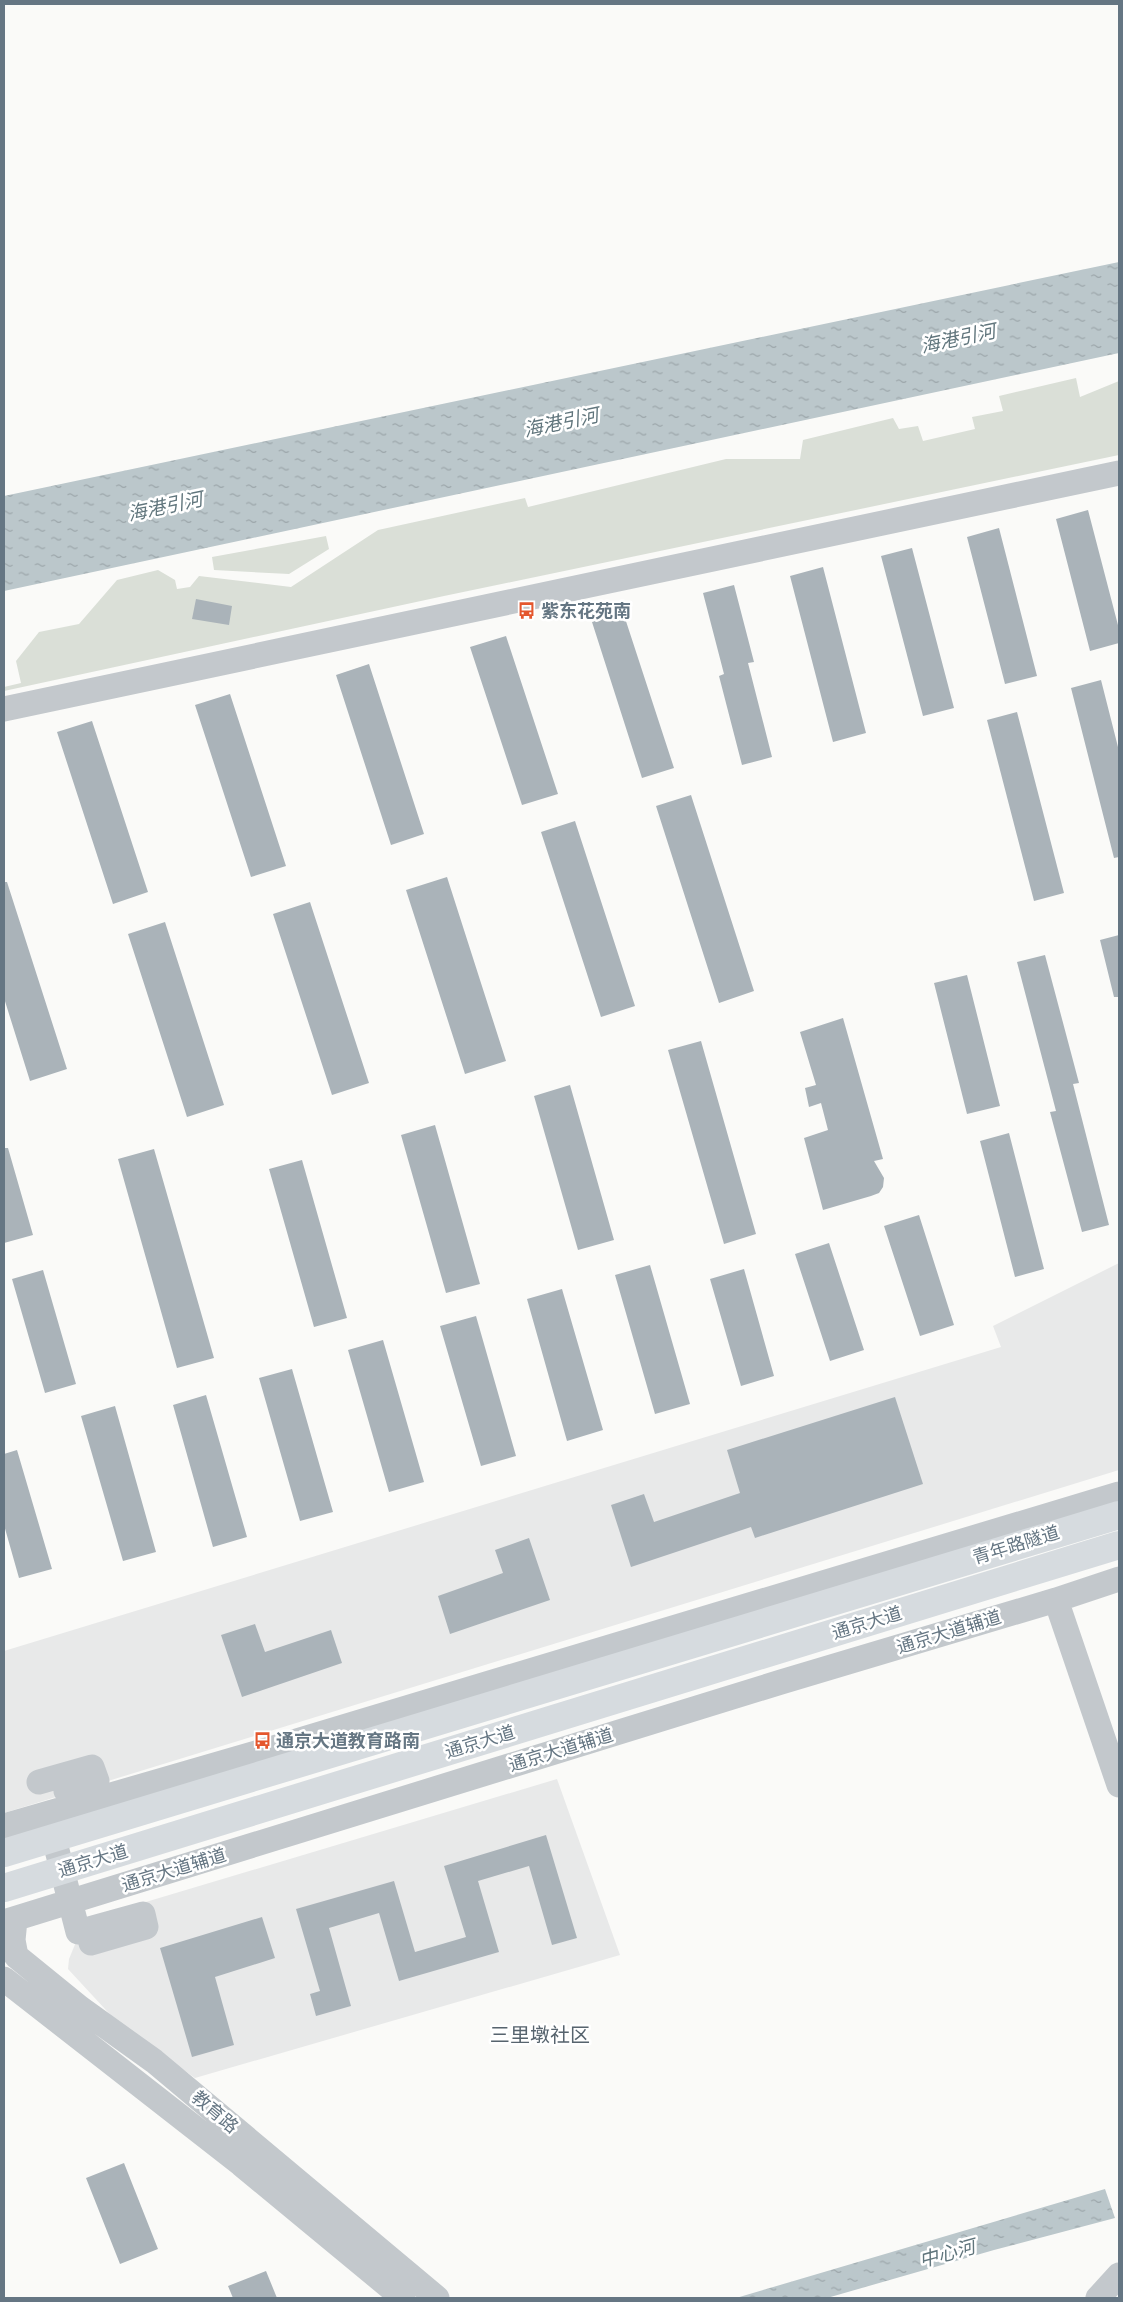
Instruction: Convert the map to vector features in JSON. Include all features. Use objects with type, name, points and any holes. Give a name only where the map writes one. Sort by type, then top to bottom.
[{"type":"highway","points":[[914,1576],[1119,1495]]},
{"type":"highway","name":"青年路隧道","points":[[914,1576],[1119,1515]]},
{"type":"highway","name":"青年路隧道","points":[[928,1605],[1119,1545]]},
{"type":"highway","points":[[928,1605],[1119,1564]]},
{"type":"highway","name":"通京大道","points":[[4,1853],[914,1576]]},
{"type":"highway","name":"通京大道","points":[[4,1888],[928,1605]]},
{"type":"street","points":[[4,710],[1119,473]]},
{"type":"street","points":[[4,1826],[270,1749],[1119,1495]]},
{"type":"street","name":"通京大道辅道","points":[[9,1921],[771,1685],[1056,1600],[1119,1579]]},
{"type":"street","points":[[1056,1600],[1119,1785]]},
{"type":"street","points":[[39,1782],[92,1767],[97,1781],[43,1798],[78,1932],[143,1914],[146,1927],[91,1943]]},
{"type":"street","name":"教育路","points":[[9,1921],[16,1956],[80,2008],[154,2061],[437,2298]]},
{"type":"street","name":"教育路","points":[[4,1979],[241,2164],[403,2298]]},
{"type":"street","points":[[1098,2298],[1119,2275]]},
{"type":"shaded area","points":[[1076,378],[1080,397],[1119,381],[1119,455],[444,596],[4,691],[4,687],[21,683],[16,661],[39,632],[79,624],[117,580],[158,570],[175,580],[177,589],[190,587],[199,576],[291,587],[378,530],[525,498],[528,507],[726,459],[800,459],[803,440],[893,418],[899,429],[918,426],[923,441],[975,429],[972,417],[1003,411],[999,396]]},
{"type":"shaded area","points":[[326,536],[329,549],[289,574],[214,570],[212,557]]},
{"type":"shaded area","points":[[1119,1263],[1119,1470],[4,1813],[4,1651],[1001,1347],[993,1326]]},
{"type":"shaded area","points":[[557,1779],[620,1955],[195,2078],[117,2022],[68,1969],[69,1959],[76,1942],[109,1913]]},
{"type":"water","name":"海港引河","points":[[1119,262],[1119,353],[4,591],[4,496]]},
{"type":"water","name":"中心河","points":[[1105,2189],[1115,2218],[994,2250],[827,2298],[736,2298]]},
{"type":"building","points":[[1088,510],[1119,629],[1119,643],[1090,651],[1056,519]]},
{"type":"building","points":[[999,528],[1037,676],[1005,684],[967,537]]},
{"type":"building","points":[[912,548],[954,708],[923,716],[881,556]]},
{"type":"building","points":[[823,567],[866,733],[833,742],[790,576]]},
{"type":"building","points":[[734,585],[754,662],[748,663],[772,757],[742,765],[719,676],[724,674],[703,593]]},
{"type":"building","points":[[196,599],[232,606],[229,625],[192,619]]},
{"type":"building","points":[[623,612],[674,768],[642,778],[592,622]]},
{"type":"building","points":[[506,636],[558,794],[522,805],[470,647]]},
{"type":"building","points":[[369,664],[424,834],[391,845],[336,675]]},
{"type":"building","points":[[1101,680],[1119,751],[1119,857],[1114,858],[1071,688]]},
{"type":"building","points":[[230,694],[286,866],[251,877],[195,705]]},
{"type":"building","points":[[1017,712],[1064,893],[1034,901],[987,720]]},
{"type":"building","points":[[92,721],[148,892],[113,904],[57,732]]},
{"type":"building","points":[[691,795],[754,991],[719,1003],[656,806]]},
{"type":"building","points":[[575,821],[635,1006],[601,1017],[541,832]]},
{"type":"building","points":[[447,877],[506,1061],[465,1074],[406,890]]},
{"type":"building","points":[[4,882],[7,882],[67,1069],[30,1081],[4,998]]},
{"type":"building","points":[[310,902],[369,1083],[332,1095],[273,914]]},
{"type":"building","points":[[165,922],[224,1105],[187,1117],[128,934]]},
{"type":"building","points":[[1119,935],[1119,997],[1114,997],[1100,940]]},
{"type":"building","points":[[1045,955],[1079,1083],[1073,1084],[1109,1225],[1082,1232],[1050,1112],[1056,1111],[1017,962]]},
{"type":"building","points":[[967,975],[1000,1106],[967,1114],[934,983]]},
{"type":"building","points":[[843,1018],[883,1159],[874,1161],[884,1178],[883,1187],[879,1193],[823,1210],[804,1138],[828,1130],[821,1103],[809,1107],[805,1088],[816,1085],[800,1032]]},
{"type":"building","points":[[701,1041],[756,1234],[724,1244],[668,1050]]},
{"type":"building","points":[[570,1085],[614,1240],[578,1250],[534,1096]]},
{"type":"building","points":[[435,1125],[480,1284],[446,1293],[401,1135]]},
{"type":"building","points":[[1009,1133],[1044,1269],[1015,1277],[980,1141]]},
{"type":"building","points":[[4,1148],[8,1148],[33,1235],[4,1243]]},
{"type":"building","points":[[154,1149],[214,1358],[177,1368],[118,1159]]},
{"type":"building","points":[[302,1160],[347,1318],[314,1327],[269,1169]]},
{"type":"building","points":[[919,1215],[954,1325],[920,1336],[884,1226]]},
{"type":"building","points":[[829,1243],[864,1350],[830,1361],[795,1254]]},
{"type":"building","points":[[650,1265],[690,1404],[655,1414],[615,1275]]},
{"type":"building","points":[[744,1269],[774,1376],[741,1386],[710,1279]]},
{"type":"building","points":[[43,1270],[76,1384],[45,1393],[12,1279]]},
{"type":"building","points":[[562,1289],[603,1430],[567,1441],[527,1299]]},
{"type":"building","points":[[476,1316],[516,1456],[481,1466],[440,1326]]},
{"type":"building","points":[[383,1340],[424,1482],[389,1492],[348,1350]]},
{"type":"building","points":[[292,1369],[333,1512],[300,1521],[259,1378]]},
{"type":"building","points":[[206,1395],[247,1537],[213,1547],[173,1405]]},
{"type":"building","points":[[895,1397],[923,1484],[755,1538],[751,1527],[631,1567],[611,1505],[644,1494],[654,1522],[740,1493],[727,1450]]},
{"type":"building","points":[[115,1406],[156,1552],[123,1561],[81,1416]]},
{"type":"building","points":[[17,1450],[52,1569],[19,1578],[4,1525],[4,1454]]},
{"type":"building","points":[[529,1538],[550,1600],[450,1634],[438,1596],[503,1573],[495,1550]]},
{"type":"building","points":[[255,1624],[265,1652],[331,1630],[342,1663],[242,1697],[221,1635]]},
{"type":"building","points":[[546,1835],[577,1938],[552,1945],[529,1866],[478,1881],[499,1952],[399,1981],[379,1913],[329,1928],[351,2006],[316,2016],[310,1994],[320,1991],[296,1909],[394,1881],[415,1952],[466,1937],[444,1866]]},
{"type":"building","points":[[262,1917],[275,1958],[215,1977],[234,2045],[192,2057],[160,1948]]},
{"type":"building","points":[[124,2163],[158,2249],[120,2264],[86,2178]]},
{"type":"building","points":[[266,2271],[277,2298],[233,2298],[228,2286]]},
{"type":"place","name":"紫东花苑南","points":[[527,611]]},
{"type":"place","name":"通京大道教育路南","points":[[262,1741]]},
{"type":"district","name":"三里墩社区","points":[[540,2035]]}]
